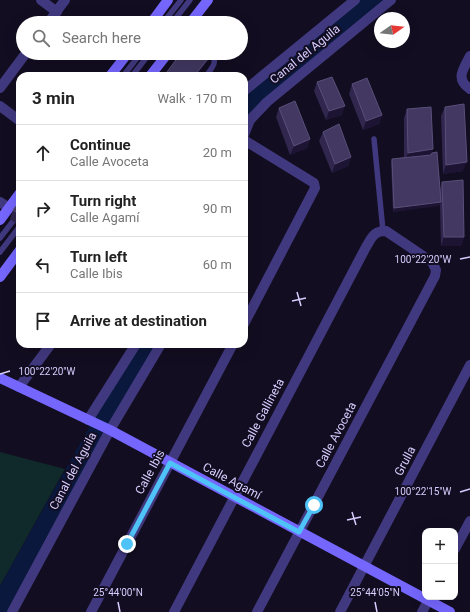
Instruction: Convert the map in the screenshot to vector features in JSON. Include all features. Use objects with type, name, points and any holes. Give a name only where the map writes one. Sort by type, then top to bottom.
[{"type":"street","points":[[41,0],[57,12]]},
{"type":"street","points":[[54,16],[65,0]]},
{"type":"street","points":[[156,16],[168,0]]},
{"type":"street","points":[[195,16],[208,0]]},
{"type":"street","points":[[248,87],[342,5],[354,0]]},
{"type":"street","name":"Canal del Aguila","points":[[248,125],[250,120],[267,102],[391,0]]},
{"type":"street","points":[[468,88],[461,77],[470,56]]},
{"type":"street","points":[[0,88],[21,60]]},
{"type":"street","points":[[113,72],[123,60]]},
{"type":"street","points":[[153,72],[163,60]]},
{"type":"street","points":[[0,106],[16,119]]},
{"type":"street","points":[[248,142],[314,182],[315,188],[248,316]]},
{"type":"street","points":[[0,220],[16,199]]},
{"type":"street","points":[[0,202],[9,208]]},
{"type":"street","name":"Calle Avoceta","points":[[257,612],[430,286],[436,270],[432,262],[382,231]]},
{"type":"street","name":"Calle Gallineta","points":[[174,612],[366,247],[375,233],[382,231]]},
{"type":"street","points":[[0,277],[16,255]]},
{"type":"street","points":[[19,387],[48,348]]},
{"type":"street","points":[[90,421],[134,348]]},
{"type":"street","name":"Canal del Aguila","points":[[12,612],[107,429],[158,348]]},
{"type":"street","name":"Calle Ibis","points":[[91,612],[231,348]]},
{"type":"street","name":"Grulla","points":[[340,612],[470,365]]},
{"type":"street","name":"Calle Agamí","points":[[0,378],[107,429],[299,532],[422,595]]},
{"type":"street","points":[[458,543],[470,521]]},
{"type":"street","points":[[422,612],[428,600]]},
{"type":"street","name":"Calle Agamí","points":[[431,600],[450,612]]},
{"type":"lane","points":[[168,16],[181,0]]},
{"type":"lane","points":[[177,16],[190,0]]},
{"type":"lane","points":[[126,72],[136,60]]},
{"type":"lane","points":[[135,72],[145,60]]},
{"type":"lane","points":[[209,72],[214,66],[215,60]]},
{"type":"lane","points":[[374,138],[382,231]]},
{"type":"lane","points":[[0,238],[16,217]]},
{"type":"lane","points":[[0,252],[16,231]]},
{"type":"green space","points":[[0,452],[65,469],[0,586]]},
{"type":"water","points":[[358,0],[390,0],[267,102],[248,129],[248,88]]},
{"type":"water","points":[[134,348],[159,348],[12,612],[0,612],[0,586]]},
{"type":"building","points":[[176,60],[207,60],[197,72],[167,72]]},
{"type":"building","points":[[332,77],[345,106],[329,111],[317,82]]},
{"type":"building","points":[[367,78],[382,115],[366,121],[352,84]]},
{"type":"building","points":[[295,101],[310,139],[294,146],[279,108]]},
{"type":"building","points":[[464,104],[467,162],[446,165],[445,107]]},
{"type":"building","points":[[431,107],[433,149],[408,153],[407,109]]},
{"type":"building","points":[[339,124],[351,157],[335,164],[323,132]]},
{"type":"building","points":[[437,152],[441,202],[394,208],[392,159],[431,155],[432,153]]},
{"type":"building","points":[[463,180],[464,237],[444,237],[442,182]]},
{"type":"route","points":[[127,544],[170,463],[299,532],[314,505]]}]
